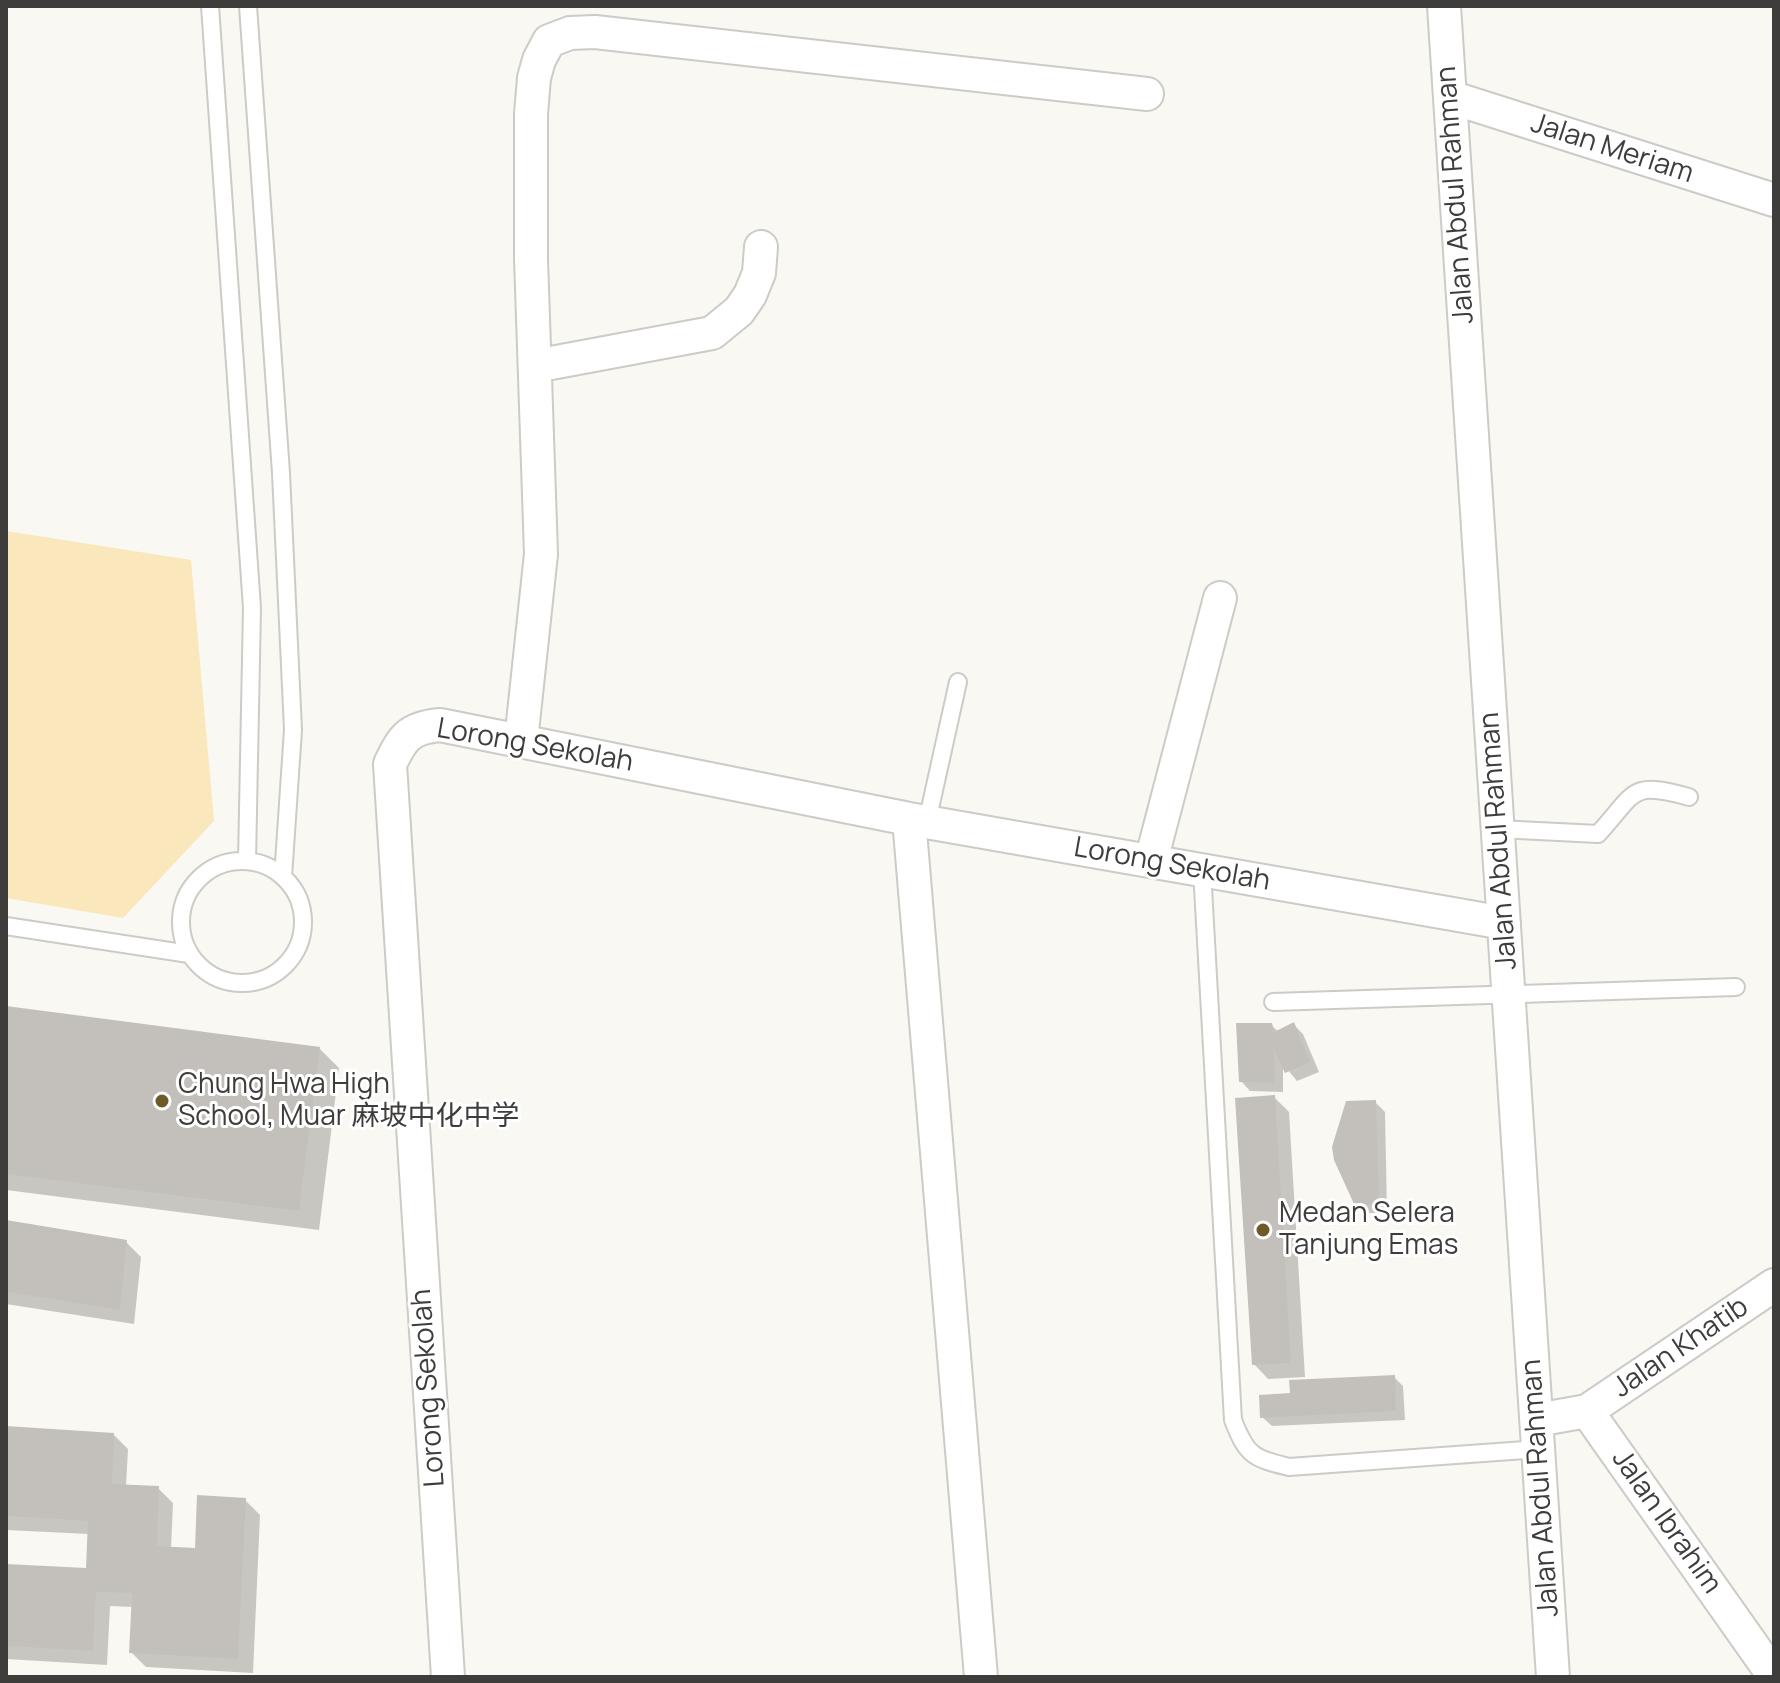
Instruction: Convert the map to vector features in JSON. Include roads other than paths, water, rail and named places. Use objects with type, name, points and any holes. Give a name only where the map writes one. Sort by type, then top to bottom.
[{"type":"street","name":"Jalan Abdul Rahman","points":[[1444,6],[1553,1677]]},
{"type":"street","points":[[521,741],[541,554],[531,244],[532,90],[539,60],[549,41],[559,36],[595,32],[1147,94]]},
{"type":"street","name":"Jalan Meriam","points":[[1450,97],[1774,200]]},
{"type":"street","points":[[535,366],[712,333],[739,311],[750,295],[759,273],[761,247]]},
{"type":"street","points":[[1151,861],[1220,598]]},
{"type":"street","name":"Lorong Sekolah","points":[[448,1677],[390,764],[400,742],[420,727],[440,725],[918,820],[1504,923]]},
{"type":"street","points":[[918,820],[981,1677]]},
{"type":"street","name":"Jalan Khatib","points":[[1587,1411],[1774,1285]]},
{"type":"street","points":[[1538,1435],[1587,1411]]},
{"type":"street","name":"Jalan Ibrahim","points":[[1587,1411],[1774,1676]]},
{"type":"lane","points":[[210,6],[252,608],[247,861]]},
{"type":"lane","points":[[248,6],[281,473],[293,715],[283,877]]},
{"type":"lane","points":[[918,820],[958,682]]},
{"type":"lane","points":[[1498,829],[1598,834],[1620,806],[1644,789],[1659,789],[1689,797]]},
{"type":"lane","points":[[247,861],[267,866],[293,888],[302,910],[302,935],[293,957],[275,974],[253,983],[228,982],[206,973],[189,954],[180,929],[183,901],[197,878],[220,864],[247,861]]},
{"type":"lane","points":[[1202,870],[1233,1420],[1243,1444],[1260,1460],[1289,1467],[1538,1435]]},
{"type":"lane","points":[[6,926],[189,954]]},
{"type":"lane","points":[[1273,1002],[1736,987]]},
{"type":"place","name":"Chung Hwa High School, Muar 麻坡中化中学","points":[[162,1101]]},
{"type":"place","name":"Medan Selera Tanjung Emas","points":[[1263,1230]]}]
